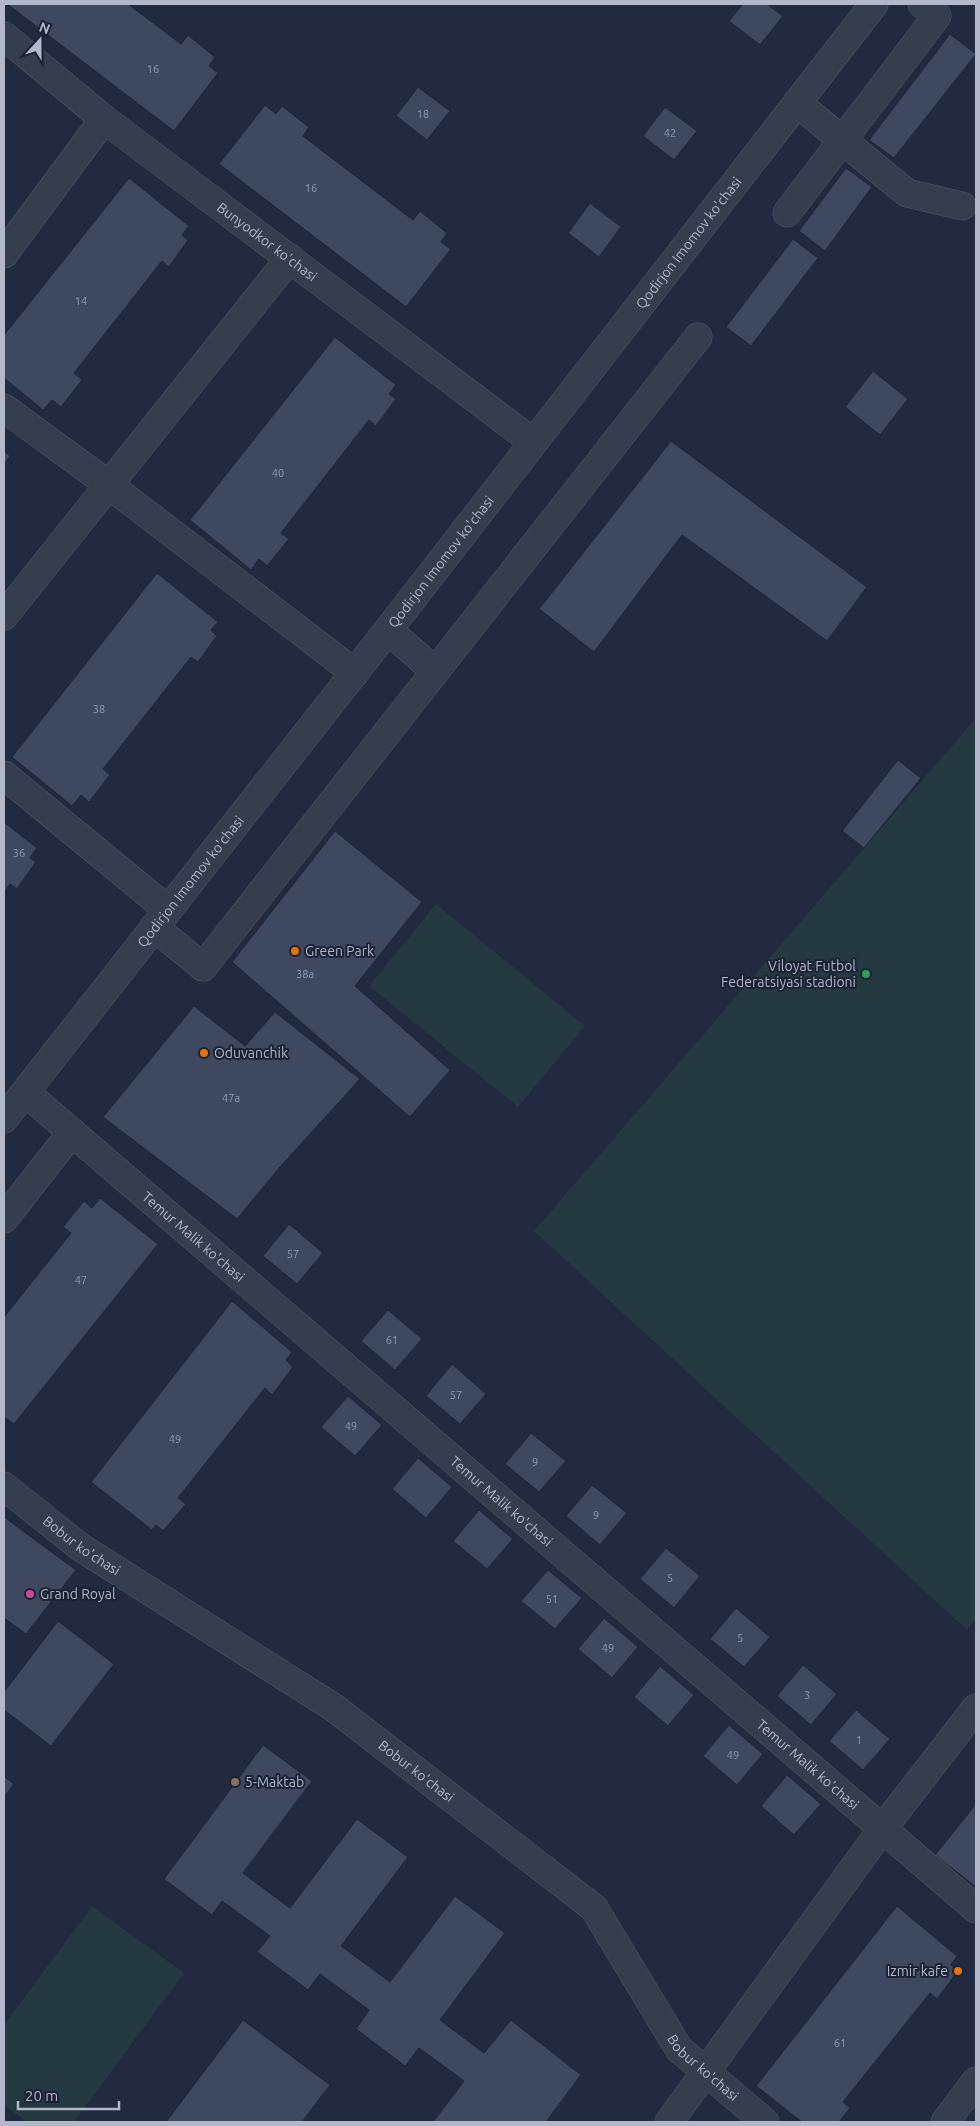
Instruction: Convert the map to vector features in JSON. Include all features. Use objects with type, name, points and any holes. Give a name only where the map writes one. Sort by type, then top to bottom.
[{"type":"street","name":"Qodirjon Imomov ko'chasi","points":[[4,1119],[388,630],[874,4]]},
{"type":"street","points":[[787,213],[937,16],[922,4]]},
{"type":"street","name":"Bunyodkor ko'chasi","points":[[4,36],[104,119],[533,442]]},
{"type":"street","points":[[797,103],[908,193],[962,206]]},
{"type":"street","points":[[4,254],[104,119]]},
{"type":"street","points":[[4,616],[290,258]]},
{"type":"street","points":[[4,775],[161,918],[202,967],[698,336]]},
{"type":"street","points":[[4,408],[109,485],[354,673]]},
{"type":"street","points":[[388,630],[435,671]]},
{"type":"street","name":"Temur Malik ko'chasi","points":[[25,1092],[976,1909]]},
{"type":"street","points":[[4,1219],[72,1132]]},
{"type":"street","name":"Bobur ko'chasi","points":[[4,1486],[80,1547],[333,1707],[594,1908],[678,2049],[765,2122]]},
{"type":"street","points":[[669,2122],[884,1828],[976,1708]]},
{"type":"street","points":[[945,2122],[976,2081]]},
{"type":"shaded area","name":"Viloyat Futbol Federatsiyasi stadioni","points":[[976,718],[976,1620],[967,1630],[534,1231]]},
{"type":"shaded area","points":[[436,904],[585,1026],[518,1107],[369,986]]},
{"type":"shaded area","points":[[92,1906],[184,1973],[74,2122],[27,2122],[4,2105],[4,2025]]},
{"type":"building","points":[[7,4],[128,4],[181,44],[188,35],[215,57],[209,66],[218,73],[174,131]]},
{"type":"building","points":[[743,4],[767,4],[783,16],[760,45],[729,21]]},
{"type":"building","points":[[950,34],[976,54],[894,158],[869,140]]},
{"type":"building","points":[[418,87],[450,111],[427,140],[396,116]]},
{"type":"building","points":[[265,105],[276,114],[282,106],[309,127],[303,136],[413,220],[420,211],[447,233],[441,242],[451,249],[406,307],[219,164]]},
{"type":"building","points":[[665,107],[697,131],[674,160],[643,136]]},
{"type":"building","points":[[846,168],[872,187],[825,251],[799,231]]},
{"type":"building","points":[[129,178],[189,226],[182,235],[188,240],[169,267],[162,261],[74,373],[82,380],[61,407],[52,400],[43,410],[4,378],[4,335]]},
{"type":"building","points":[[590,203],[621,227],[599,257],[568,233]]},
{"type":"building","points":[[793,239],[818,258],[751,346],[726,327]]},
{"type":"building","points":[[335,337],[396,385],[389,394],[396,399],[376,426],[369,420],[281,533],[289,539],[267,566],[259,559],[251,570],[190,520]]},
{"type":"building","points":[[873,371],[908,399],[880,435],[845,407]]},
{"type":"building","points":[[671,441],[867,587],[827,641],[682,535],[594,652],[539,609]]},
{"type":"building","points":[[4,451],[10,456],[4,464]]},
{"type":"building","points":[[157,573],[218,622],[211,630],[217,636],[198,662],[191,657],[103,769],[110,775],[89,802],[81,795],[72,806],[12,757]]},
{"type":"building","points":[[898,760],[921,778],[864,848],[842,831]]},
{"type":"building","points":[[4,822],[37,848],[30,858],[36,862],[17,889],[10,884],[4,892]]},
{"type":"building","points":[[335,831],[422,902],[355,986],[450,1070],[410,1117],[232,962]]},
{"type":"building","points":[[194,1006],[245,1046],[275,1012],[360,1079],[280,1167],[237,1219],[103,1117]]},
{"type":"building","points":[[100,1198],[158,1244],[14,1424],[4,1417],[4,1317],[71,1233],[63,1227],[84,1201],[92,1208]]},
{"type":"building","points":[[289,1224],[323,1253],[297,1284],[263,1256]]},
{"type":"building","points":[[232,1301],[292,1352],[286,1360],[293,1367],[272,1395],[265,1388],[178,1498],[186,1504],[163,1531],[156,1525],[152,1530],[91,1482]]},
{"type":"building","points":[[388,1310],[422,1339],[395,1370],[361,1341]]},
{"type":"building","points":[[452,1364],[486,1394],[460,1424],[426,1396]]},
{"type":"building","points":[[348,1396],[382,1425],[355,1456],[321,1427]]},
{"type":"building","points":[[531,1433],[566,1461],[539,1492],[505,1464]]},
{"type":"building","points":[[418,1458],[452,1487],[426,1518],[392,1489]]},
{"type":"building","points":[[592,1485],[627,1513],[600,1545],[566,1516]]},
{"type":"building","points":[[479,1510],[513,1539],[487,1569],[453,1541]]},
{"type":"building","name":"Grand Royal","points":[[4,1517],[76,1570],[26,1634],[4,1618]]},
{"type":"building","points":[[666,1548],[700,1576],[674,1608],[640,1579]]},
{"type":"building","points":[[548,1570],[582,1598],[555,1629],[521,1601]]},
{"type":"building","points":[[736,1608],[770,1637],[744,1667],[710,1639]]},
{"type":"building","points":[[604,1618],[638,1647],[612,1678],[578,1649]]},
{"type":"building","points":[[58,1621],[114,1664],[51,1746],[4,1710],[4,1692]]},
{"type":"building","points":[[803,1665],[837,1694],[811,1725],[777,1696]]},
{"type":"building","points":[[660,1666],[694,1695],[668,1726],[634,1697]]},
{"type":"building","points":[[856,1710],[890,1739],[863,1770],[829,1741]]},
{"type":"building","points":[[729,1725],[763,1754],[737,1785],[703,1756]]},
{"type":"building","points":[[263,1745],[312,1781],[243,1873],[290,1908],[357,1819],[408,1857],[341,1946],[390,1982],[455,1896],[505,1933],[440,2020],[484,2053],[511,2020],[581,2075],[546,2122],[433,2122],[464,2081],[419,2048],[405,2066],[356,2029],[369,2010],[320,1974],[308,1990],[257,1952],[270,1936],[222,1901],[212,1915],[164,1879]]},
{"type":"building","points":[[787,1775],[821,1804],[794,1835],[761,1806]]},
{"type":"building","points":[[4,1776],[14,1784],[4,1797]]},
{"type":"building","points":[[976,1804],[976,1887],[935,1855]]},
{"type":"building","points":[[897,1906],[957,1956],[951,1965],[958,1971],[937,1999],[930,1993],[843,2102],[850,2108],[839,2122],[802,2122],[756,2086]]},
{"type":"building","points":[[243,2020],[330,2085],[302,2122],[166,2122]]},
{"type":"place","name":"Green Park","points":[[295,951]]},
{"type":"place","name":"Viloyat Futbol Federatsiyasi stadioni","points":[[866,974]]},
{"type":"place","name":"Oduvanchik","points":[[204,1053]]},
{"type":"place","name":"Grand Royal","points":[[30,1594]]},
{"type":"place","name":"5-Maktab","points":[[235,1782]]},
{"type":"place","name":"Izmir kafe","points":[[958,1971]]}]
